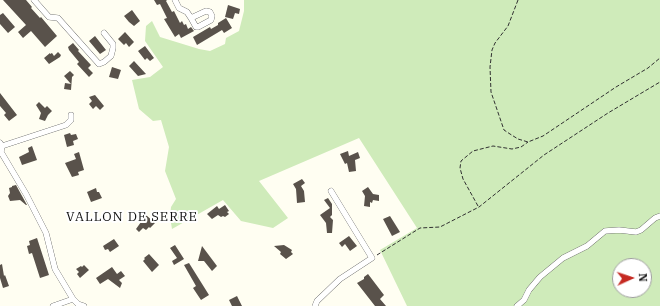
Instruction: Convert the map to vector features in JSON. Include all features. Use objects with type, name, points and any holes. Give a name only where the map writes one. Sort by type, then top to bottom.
[{"type":"street","points":[[34,0],[49,17],[58,18],[99,64],[111,56],[113,48],[113,44],[104,33]]},
{"type":"street","points":[[175,0],[179,8],[187,12],[191,18]]},
{"type":"street","points":[[71,115],[71,120],[66,125],[1,145],[1,152],[26,194],[46,233],[56,269],[74,299],[78,304],[84,306]]},
{"type":"street","points":[[315,306],[317,301],[340,279],[372,258],[331,190]]},
{"type":"street","points":[[517,306],[524,300],[529,290],[540,277],[563,258],[587,246],[605,231],[619,230],[636,232],[660,216]]},
{"type":"street","points":[[53,306],[74,299]]},
{"type":"path","points":[[518,0],[508,26],[495,43],[492,50],[490,61],[491,92],[504,130],[528,142]]},
{"type":"path","points":[[478,207],[463,179],[460,168],[461,161],[473,151],[492,146],[512,149],[521,147],[528,142],[543,136],[648,68],[660,58]]},
{"type":"path","points":[[372,258],[420,228],[440,227],[478,207],[544,155],[608,113],[660,82]]},
{"type":"green space","points":[[244,0],[660,0],[660,306],[407,306],[380,250],[417,228],[359,138],[259,181],[288,218],[273,228],[241,221],[223,200],[172,229],[170,217],[171,207],[176,199],[165,171],[169,147],[161,120],[153,121],[139,109],[132,80],[150,77],[163,67],[145,41],[146,26],[152,21],[160,37],[210,51],[225,44],[226,38],[239,31],[244,11]]},
{"type":"building","points":[[3,0],[26,0],[32,7],[31,8],[40,18],[41,17],[57,36],[45,47],[31,31],[23,38],[18,32],[26,25]]},
{"type":"building","points":[[154,0],[167,0],[166,1],[172,12],[174,11],[180,23],[182,21],[184,25],[186,24],[188,29],[191,27],[194,31],[181,38],[179,34],[175,37],[164,19],[167,18],[160,4],[157,5]]},
{"type":"building","points":[[228,5],[240,9],[239,14],[235,13],[233,19],[225,17]]},
{"type":"building","points":[[132,10],[140,21],[134,26],[124,16]]},
{"type":"building","points":[[3,13],[15,27],[8,33],[0,24],[0,15]]},
{"type":"building","points":[[226,18],[232,28],[224,33],[222,30],[197,45],[193,37],[210,27],[211,29],[218,25],[218,23]]},
{"type":"building","points":[[125,32],[134,42],[129,47],[126,43],[124,45],[118,39]]},
{"type":"building","points":[[95,36],[106,50],[100,54],[89,41]]},
{"type":"building","points":[[73,43],[91,65],[88,68],[93,73],[89,77],[77,64],[79,62],[69,50],[68,47]]},
{"type":"building","points":[[145,46],[154,58],[150,61],[147,58],[145,60],[138,51]]},
{"type":"building","points":[[58,52],[61,55],[60,57],[49,64],[44,58],[50,53],[54,56]]},
{"type":"building","points":[[134,61],[146,74],[138,76],[129,66]]},
{"type":"building","points":[[112,67],[121,70],[118,79],[109,77]]},
{"type":"building","points":[[70,71],[74,75],[72,77],[71,90],[64,89],[65,83],[71,84],[64,76]]},
{"type":"building","points":[[0,93],[17,115],[9,121],[4,115],[6,113],[0,106]]},
{"type":"building","points":[[95,95],[104,106],[100,110],[96,106],[93,109],[89,104],[92,101],[89,97]]},
{"type":"building","points":[[39,102],[45,108],[47,106],[52,111],[45,121],[39,119],[41,113],[36,105]]},
{"type":"building","points":[[70,133],[71,135],[76,134],[78,139],[73,141],[74,145],[67,147],[64,135]]},
{"type":"building","points":[[32,146],[37,160],[22,165],[19,157],[29,152],[28,148]]},
{"type":"building","points":[[348,151],[349,156],[358,152],[360,158],[355,160],[356,171],[349,172],[347,163],[345,164],[340,154]]},
{"type":"building","points":[[79,152],[84,170],[78,172],[79,175],[72,177],[65,163],[76,159],[74,154]]},
{"type":"building","points":[[302,179],[305,183],[301,186],[304,191],[305,202],[297,203],[296,189],[293,184]]},
{"type":"building","points":[[16,185],[27,205],[20,200],[10,201],[8,196],[10,193],[9,188]]},
{"type":"building","points":[[368,187],[373,194],[379,195],[379,201],[373,200],[372,203],[370,202],[370,207],[364,206],[365,196],[362,191]]},
{"type":"building","points":[[96,188],[97,192],[99,192],[102,198],[91,202],[87,192]]},
{"type":"building","points":[[328,198],[332,204],[332,215],[330,217],[333,220],[332,233],[327,233],[326,223],[320,215],[330,208],[324,200]]},
{"type":"building","points":[[225,205],[229,211],[227,212],[229,214],[225,217],[218,215],[212,219],[207,214],[217,206],[219,209]]},
{"type":"building","points":[[146,215],[155,223],[150,228],[149,227],[146,230],[143,228],[139,232],[136,229]]},
{"type":"building","points":[[390,216],[400,232],[392,236],[383,219]]},
{"type":"building","points":[[349,236],[357,246],[350,251],[345,244],[342,247],[339,243]]},
{"type":"building","points":[[37,238],[49,275],[40,278],[32,253],[29,254],[27,246],[30,245],[29,241]]},
{"type":"building","points":[[114,239],[119,246],[110,252],[108,249],[105,250],[103,246]]},
{"type":"building","points":[[175,245],[184,259],[174,265],[172,261],[177,258],[170,248]]},
{"type":"building","points":[[284,245],[292,250],[291,252],[293,254],[286,259],[274,246]]},
{"type":"building","points":[[202,246],[217,266],[212,271],[204,261],[198,261]]},
{"type":"building","points":[[149,254],[159,265],[152,272],[143,261]]},
{"type":"building","points":[[189,263],[209,295],[201,300],[193,288],[196,286],[184,265]]},
{"type":"building","points":[[2,264],[4,276],[5,275],[9,286],[3,288],[0,278],[0,265]]},
{"type":"building","points":[[84,265],[89,270],[80,278],[77,274],[79,272],[76,269]]},
{"type":"building","points":[[112,267],[117,274],[121,271],[125,276],[119,280],[122,283],[120,288],[108,279],[100,284],[96,278]]},
{"type":"building","points":[[368,274],[384,295],[380,299],[386,306],[375,306],[357,283],[364,279],[364,277]]},
{"type":"building","points":[[237,296],[242,306],[232,306],[229,300]]},
{"type":"district","name":"VALLON DE SERRE","points":[[132,217]]}]
